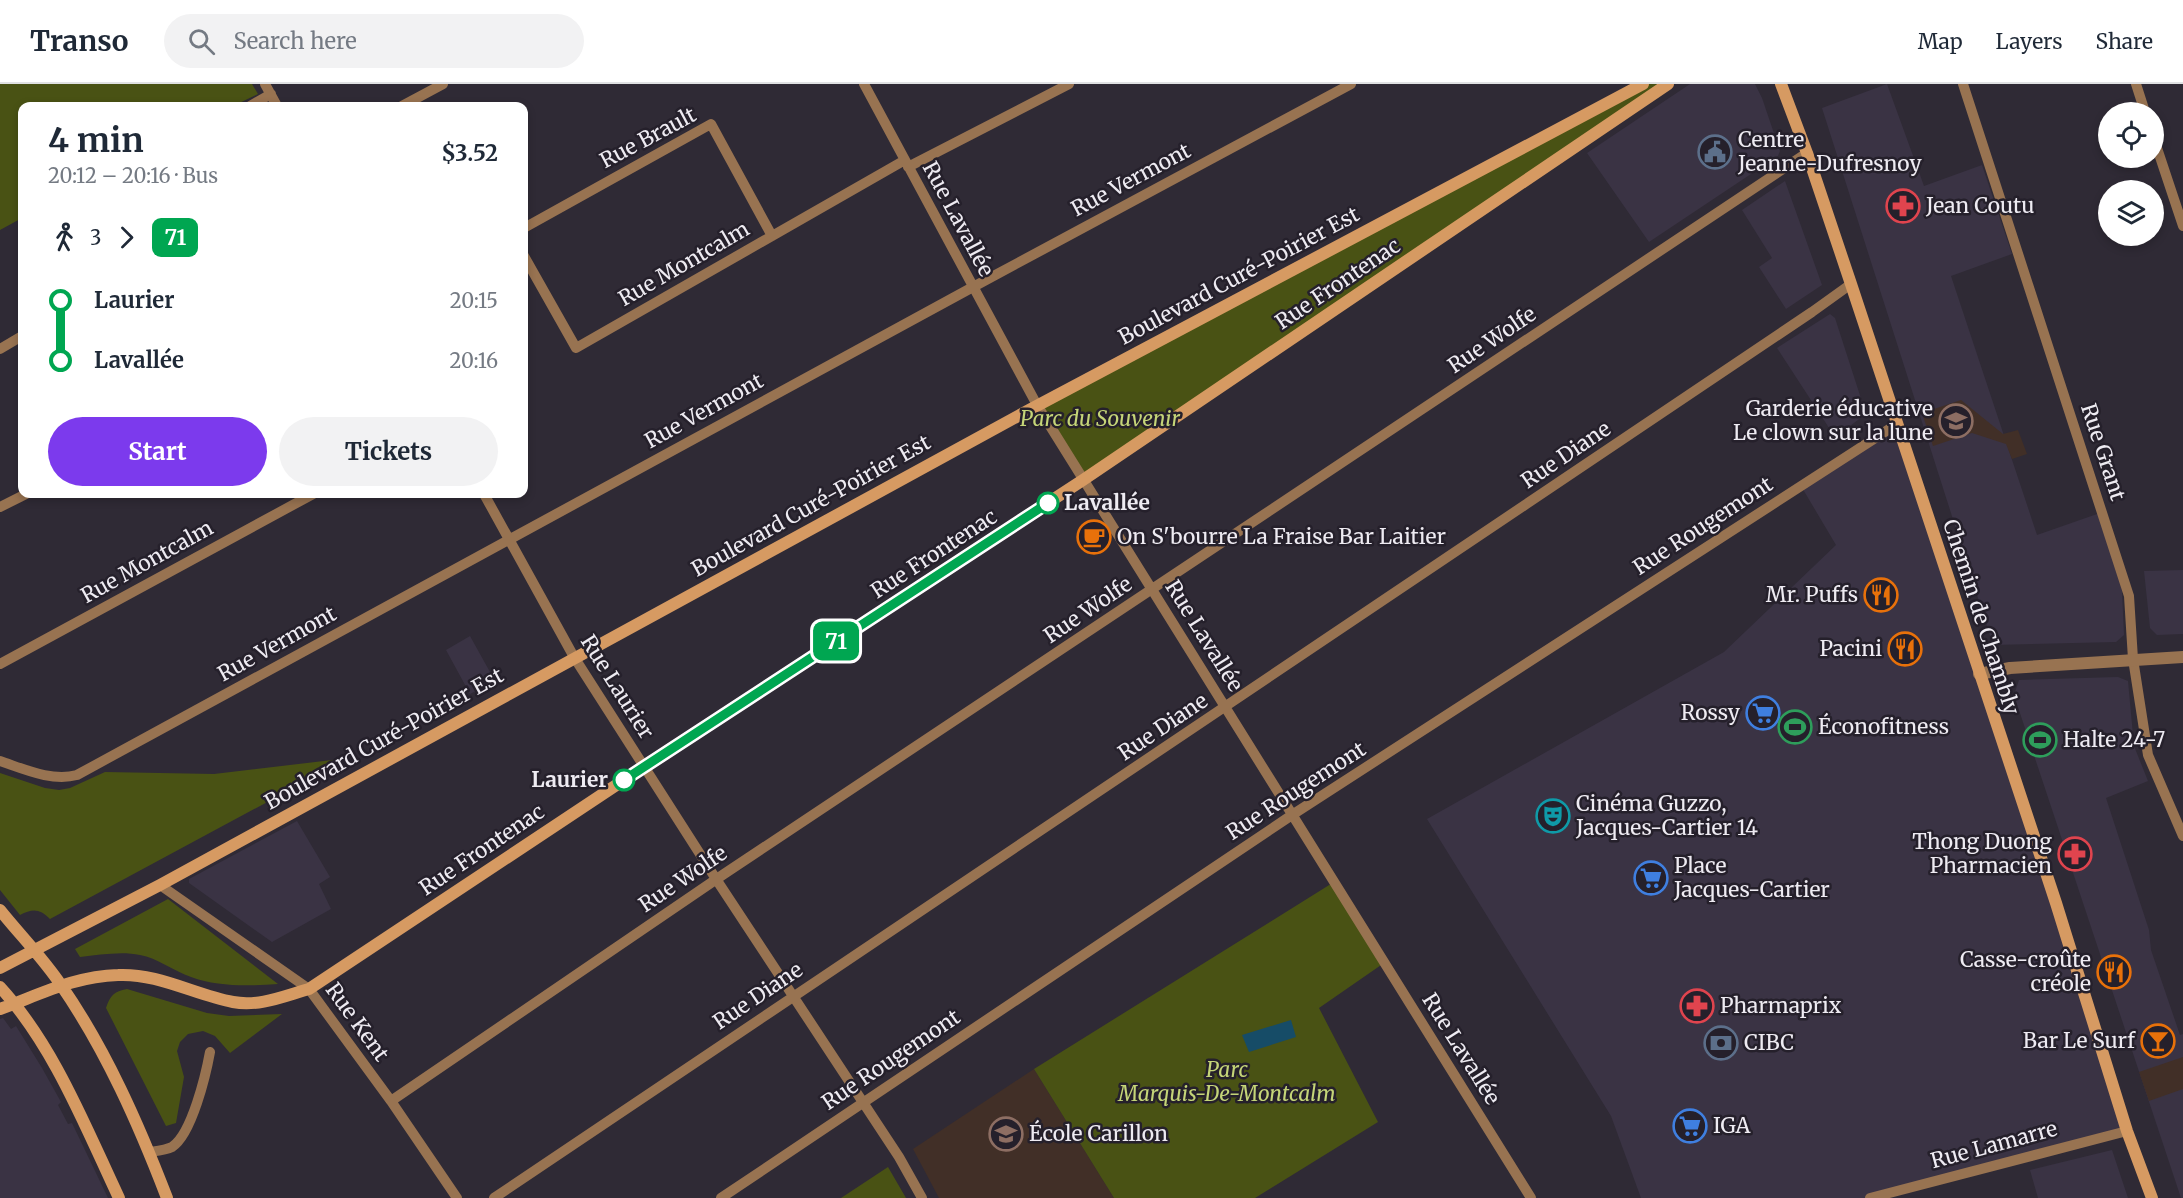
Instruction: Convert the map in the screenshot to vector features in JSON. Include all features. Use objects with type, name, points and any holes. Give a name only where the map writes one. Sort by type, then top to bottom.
[{"type":"main road","name":"Boulevard Curé-Poirier Est","points":[[0,968],[160,885],[1037,405],[1643,84]]},
{"type":"main road","name":"Rue Frontenac","points":[[61,985],[119,974],[150,978],[234,1003],[266,1002],[309,989],[1083,480],[1668,84]]},
{"type":"main road","points":[[1771,84],[1783,90]]},
{"type":"main road","name":"Chemin de Chambly","points":[[1783,90],[1807,153],[1851,284],[2056,903],[2127,1131],[2152,1198]]},
{"type":"main road","points":[[0,910],[61,985],[99,1048],[149,1152],[167,1198]]},
{"type":"main road","points":[[0,1009],[61,985]]},
{"type":"main road","points":[[0,987],[15,1004],[44,1046],[119,1198]]},
{"type":"street","points":[[409,102],[443,84]]},
{"type":"street","name":"Rue Lavallée","points":[[864,84],[1037,405],[1531,1198]]},
{"type":"street","name":"Rue Montcalm","points":[[528,263],[576,348],[772,236],[906,163],[1068,84]]},
{"type":"street","name":"Rue Vermont","points":[[0,761],[51,777],[77,775],[973,286],[1351,84]]},
{"type":"street","name":"Rue Grant","points":[[1963,84],[2129,596],[2133,659],[2148,755],[2183,836]]},
{"type":"street","points":[[2136,84],[2142,102]]},
{"type":"street","points":[[254,102],[268,89]]},
{"type":"street","name":"Rue Brault","points":[[528,226],[711,124],[772,236]]},
{"type":"street","name":"Rue Wolfe","points":[[391,1101],[716,879],[1807,153]]},
{"type":"street","points":[[2164,168],[2183,226]]},
{"type":"street","name":"Rue Diane","points":[[494,1198],[1226,708],[1851,284]]},
{"type":"street","points":[[0,349],[18,338]]},
{"type":"street","name":"Rue Rougemont","points":[[720,1198],[1292,815],[1897,423]]},
{"type":"street","points":[[0,507],[18,498]]},
{"type":"street","name":"Rue Montcalm","points":[[0,664],[306,498]]},
{"type":"street","name":"Rue Laurier","points":[[486,498],[574,657],[716,879],[899,1157],[922,1198]]},
{"type":"street","points":[[1979,675],[2010,668],[2183,657]]},
{"type":"street","name":"Rue Kent","points":[[160,885],[309,989],[391,1101],[457,1198]]},
{"type":"street","points":[[149,1152],[172,1147],[184,1132],[205,1078],[210,1052]]},
{"type":"street","name":"Rue Lamarre","points":[[1870,1198],[2127,1131]]},
{"type":"shaded area","points":[[1690,84],[1755,84],[1780,151],[1778,156],[1649,242],[1587,153]]},
{"type":"shaded area","points":[[1887,84],[1924,186],[1982,165],[2012,254],[1951,276],[2037,535],[2100,513],[2113,551],[2122,591],[2124,635],[2116,642],[1993,645],[1822,108]]},
{"type":"shaded area","points":[[1785,181],[1822,285],[1786,309],[1759,267],[1772,258],[1742,210]]},
{"type":"shaded area","points":[[1830,314],[1835,318],[1866,414],[1835,437],[1777,348]]},
{"type":"shaded area","name":"Garderie éducative Le clown sur la lune","points":[[1961,400],[2003,434],[2018,430],[2027,454],[2012,459],[2006,444],[1972,433],[1933,446],[1922,413]]},
{"type":"shaded area","name":"Place Jacques-Cartier","points":[[1897,424],[2127,1131],[1870,1198],[1641,1198],[1611,1116],[1427,819],[1724,652],[1836,545],[1801,486]]},
{"type":"shaded area","points":[[2183,570],[2183,634],[2157,635],[2150,628],[2144,571]]},
{"type":"shaded area","points":[[470,636],[495,681],[470,694],[446,650]]},
{"type":"shaded area","points":[[2118,677],[2128,681],[2134,746],[2148,781],[2106,798],[2149,930],[2151,950],[2180,1035],[2183,1034],[2183,1198],[2181,1198],[2014,695],[2019,680]]},
{"type":"shaded area","points":[[297,821],[330,877],[319,884],[331,909],[272,942],[189,883],[189,879]]},
{"type":"shaded area","points":[[3,1018],[11,1029],[16,1026],[42,1068],[61,1102],[58,1105],[68,1124],[72,1123],[108,1198],[0,1198],[0,1019]]},
{"type":"shaded area","points":[[2183,1057],[2183,1089],[2149,1101],[2139,1072]]},
{"type":"shaded area","name":"École Carillon","points":[[1034,1069],[1114,1198],[939,1198],[913,1149]]},
{"type":"shaded area","points":[[2112,1150],[2128,1198],[2038,1198],[2030,1170]]},
{"type":"green space","points":[[0,84],[252,84],[258,94],[241,102],[18,102],[18,220],[0,230]]},
{"type":"green space","name":"Parc du Souvenir","points":[[1643,84],[1668,84],[1083,480],[1037,405]]},
{"type":"green space","points":[[349,758],[50,919],[36,911],[20,915],[0,890],[0,773],[45,788],[59,790],[70,788],[105,772],[214,774]]},
{"type":"green space","name":"Parc Marquis-De-Montcalm","points":[[1334,882],[1384,963],[1319,1008],[1378,1122],[1255,1198],[1114,1198],[1034,1069]]},
{"type":"green space","points":[[168,899],[278,984],[212,983],[191,977],[146,957],[118,953],[80,957],[75,949]]},
{"type":"green space","points":[[127,989],[207,1013],[229,1016],[282,1014],[230,1053],[215,1036],[203,1031],[188,1034],[180,1042],[177,1051],[184,1077],[176,1123],[166,1126],[106,1008],[113,995]]},
{"type":"green space","points":[[888,1167],[906,1198],[841,1198]]},
{"type":"water","points":[[1291,1020],[1296,1037],[1249,1052],[1242,1035]]},
{"type":"bus line","name":"71","points":[[624,780],[1048,503]]},
{"type":"place","name":"Centre Jeanne-Dufresnoy","points":[[1715,152]]},
{"type":"place","name":"Jean Coutu","points":[[1903,206]]},
{"type":"place","name":"Garderie éducative Le clown sur la lune","points":[[1956,421]]},
{"type":"place","name":"Lavallée","points":[[1048,503]]},
{"type":"place","name":"On S'bourre La Fraise Bar Laitier","points":[[1094,537]]},
{"type":"place","name":"Mr. Puffs","points":[[1881,595]]},
{"type":"place","name":"Pacini","points":[[1905,649]]},
{"type":"place","name":"Rossy","points":[[1763,713]]},
{"type":"place","name":"Éconofitness","points":[[1795,727]]},
{"type":"place","name":"Halte 24-7","points":[[2040,740]]},
{"type":"place","name":"Laurier","points":[[624,780]]},
{"type":"place","name":"Cinéma Guzzo, Jacques-Cartier 14","points":[[1553,816]]},
{"type":"place","name":"Thong Duong Pharmacien","points":[[2075,854]]},
{"type":"place","name":"Place Jacques-Cartier","points":[[1651,878]]},
{"type":"place","name":"Casse-croûte créole","points":[[2114,972]]},
{"type":"place","name":"Pharmaprix","points":[[1697,1006]]},
{"type":"place","name":"Bar Le Surf","points":[[2158,1041]]},
{"type":"place","name":"CIBC","points":[[1721,1043]]},
{"type":"place","name":"IGA","points":[[1690,1126]]},
{"type":"place","name":"École Carillon","points":[[1006,1134]]}]
